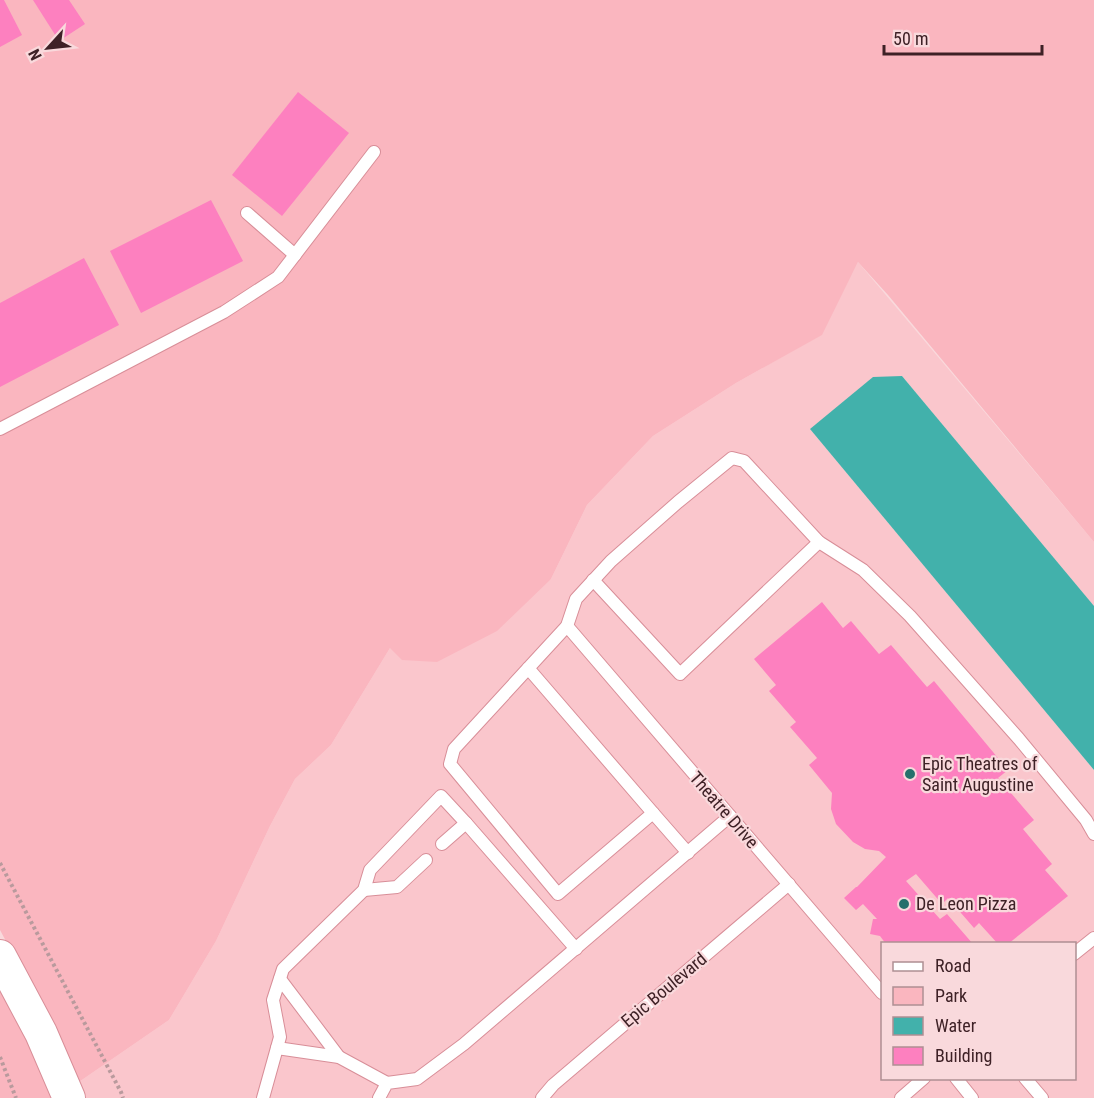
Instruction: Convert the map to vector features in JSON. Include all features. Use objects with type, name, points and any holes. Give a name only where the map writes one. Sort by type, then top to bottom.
[{"type":"street","points":[[0,956],[41,1033],[69,1098]]},
{"type":"lane","points":[[0,429],[224,312],[278,277],[374,152]]},
{"type":"lane","points":[[247,213],[295,255]]},
{"type":"lane","points":[[653,813],[558,894],[450,764],[454,749],[567,626],[576,599],[593,580],[678,501],[732,458],[744,460],[819,542],[863,570],[910,616],[1019,738],[1086,820],[1094,834]]},
{"type":"lane","points":[[593,580],[680,674],[819,542]]},
{"type":"lane","name":"Theatre Drive","points":[[567,626],[881,992]]},
{"type":"lane","points":[[528,669],[688,853]]},
{"type":"lane","points":[[263,1098],[280,1037],[273,1000],[283,969],[364,890],[370,870],[441,796],[576,949]]},
{"type":"lane","points":[[277,1048],[339,1057],[387,1083],[417,1079],[464,1044],[730,816]]},
{"type":"lane","points":[[442,844],[466,823]]},
{"type":"lane","points":[[364,890],[397,887],[426,860]]},
{"type":"lane","name":"Epic Boulevard","points":[[542,1098],[553,1085],[789,884]]},
{"type":"lane","points":[[1076,952],[1094,938]]},
{"type":"lane","points":[[280,980],[339,1057]]},
{"type":"lane","points":[[902,1098],[922,1080]]},
{"type":"lane","points":[[958,1080],[972,1098]]},
{"type":"lane","points":[[1028,1080],[1042,1098]]},
{"type":"lane","points":[[379,1098],[387,1083]]},
{"type":"path","points":[[0,863],[123,1098]]},
{"type":"path","points":[[0,1057],[16,1098]]},
{"type":"shaded area","points":[[858,262],[1094,542],[1094,606],[902,376],[810,429],[1094,770],[1094,1098],[82,1098],[76,1084],[169,1020],[216,941],[270,826],[295,779],[331,745],[390,648],[551,579],[587,505],[653,436],[736,383],[821,335]]},
{"type":"green space","points":[[0,0],[1094,0],[1094,542],[858,262],[822,335],[736,383],[653,436],[587,505],[551,579],[497,631],[437,662],[402,660],[390,648],[331,745],[295,779],[270,826],[216,941],[169,1020],[76,1084],[52,1027],[0,930]]},
{"type":"green space","points":[[0,982],[56,1098],[0,1098]]},
{"type":"water","points":[[902,376],[1094,606],[1094,770],[810,429],[873,377]]},
{"type":"building","points":[[0,0],[4,0],[22,35],[0,47]]},
{"type":"building","points":[[33,0],[69,0],[85,24],[59,41]]},
{"type":"building","points":[[298,92],[349,133],[282,216],[232,175]]},
{"type":"building","points":[[211,200],[243,261],[141,313],[110,251]]},
{"type":"building","points":[[84,258],[119,325],[0,387],[0,303]]},
{"type":"building","name":"Epic Theatres of Saint Augustine","points":[[822,602],[843,628],[851,621],[879,654],[891,645],[927,687],[934,681],[1008,770],[998,778],[1034,820],[1023,829],[1052,864],[1045,870],[1068,896],[1010,942],[996,942],[979,923],[974,928],[948,898],[942,904],[916,874],[906,881],[940,919],[947,914],[971,942],[884,942],[880,936],[870,934],[873,919],[877,919],[863,904],[856,910],[844,898],[886,857],[879,851],[865,849],[853,842],[836,824],[831,809],[832,793],[809,765],[817,758],[790,727],[796,722],[769,691],[776,685],[754,659]]},
{"type":"place","name":"Epic Theatres of Saint Augustine","points":[[910,774]]},
{"type":"place","name":"De Leon Pizza","points":[[904,904]]}]
